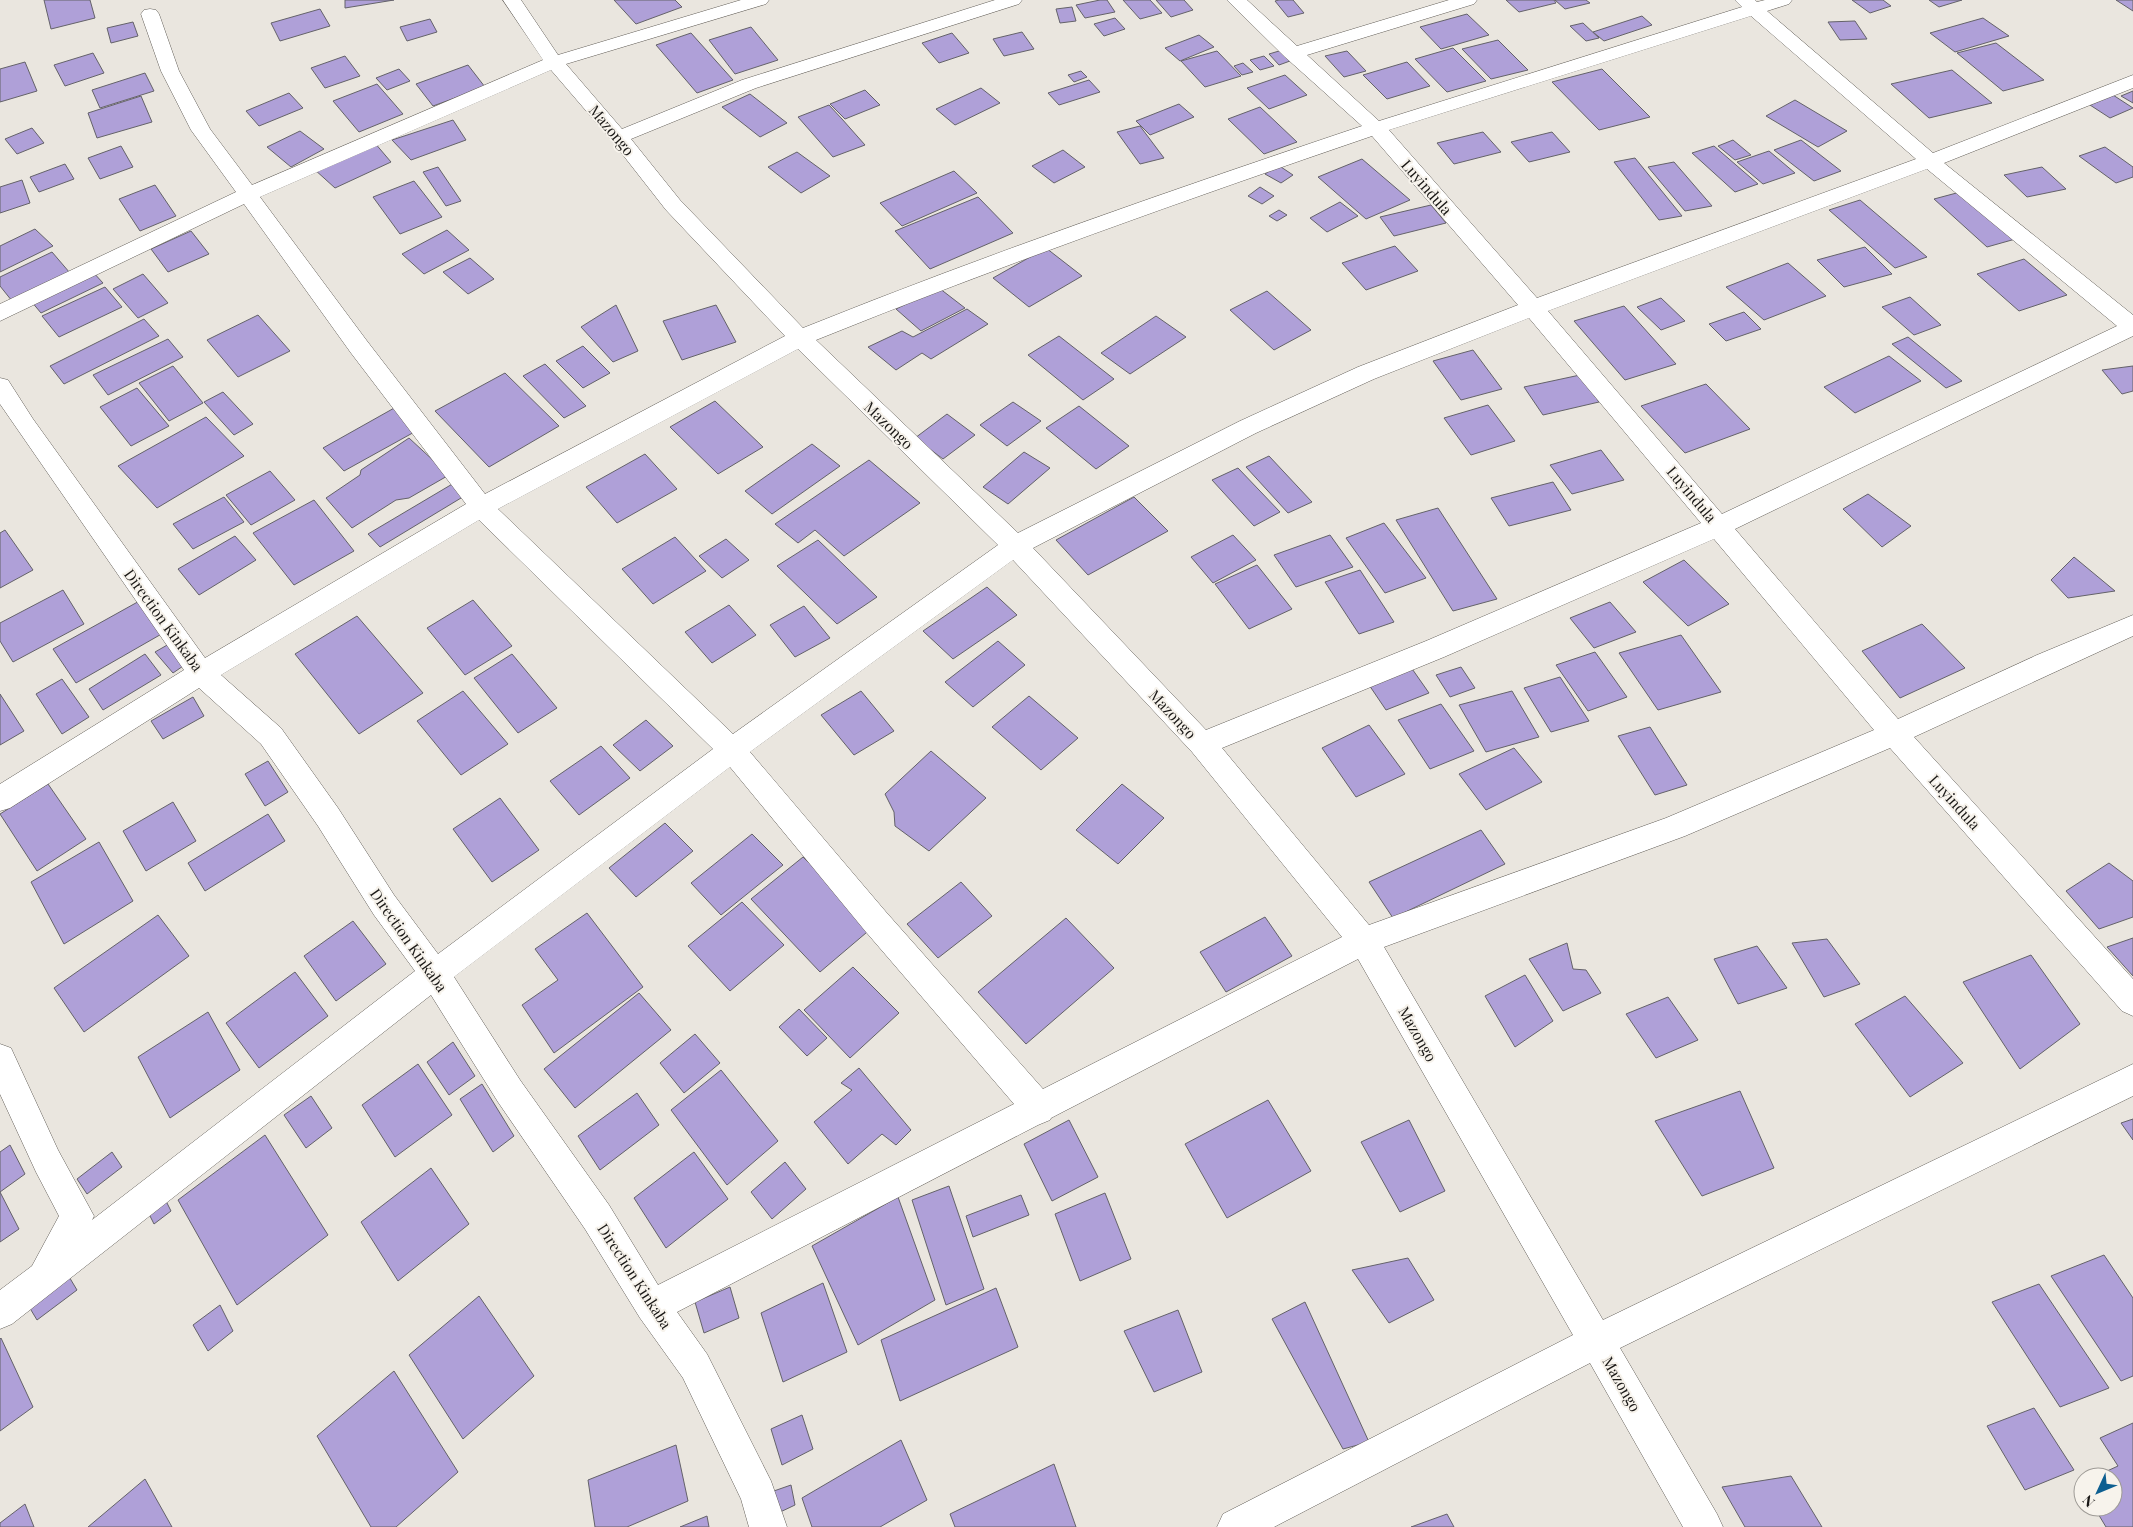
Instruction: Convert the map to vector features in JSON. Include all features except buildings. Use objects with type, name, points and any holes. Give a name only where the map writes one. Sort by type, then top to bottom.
[{"type":"street","name":"Mazongo","points":[[512,0],[554,62],[619,137],[673,205],[800,338],[1015,546],[1202,744],[1364,941],[1704,1527]]},
{"type":"street","points":[[0,312],[247,195],[554,62],[760,0]]},
{"type":"street","points":[[619,137],[749,84],[1012,0]]},
{"type":"street","name":"Luyindula","points":[[1236,0],[1376,128],[1533,308],[1894,734],[2133,1001]]},
{"type":"street","points":[[1292,53],[1468,0]]},
{"type":"street","points":[[0,799],[201,673],[481,507],[800,338],[929,286],[1376,128],[1749,5],[1783,0]]},
{"type":"street","points":[[1202,744],[1435,649],[1719,526],[2133,327],[1930,161],[1749,5]]},
{"type":"street","points":[[150,14],[170,72],[201,130],[247,195],[481,507],[732,750],[876,922],[1039,1109]]},
{"type":"street","points":[[0,1312],[435,974],[732,750],[1015,546],[1240,432],[1348,381],[1533,308],[1930,161],[2133,81]]},
{"type":"street","name":"Direction Kinkaba","points":[[0,386],[25,425],[201,673],[271,736],[328,817],[384,905],[435,974],[509,1091],[597,1217],[652,1306],[695,1366],[758,1494],[768,1527]]},
{"type":"street","points":[[652,1306],[1364,941],[1675,827],[1894,734],[2046,663],[2133,625]]},
{"type":"street","points":[[0,1059],[47,1161],[77,1216],[43,1279]]},
{"type":"street","points":[[1236,1527],[1597,1341],[2133,1080]]}]
